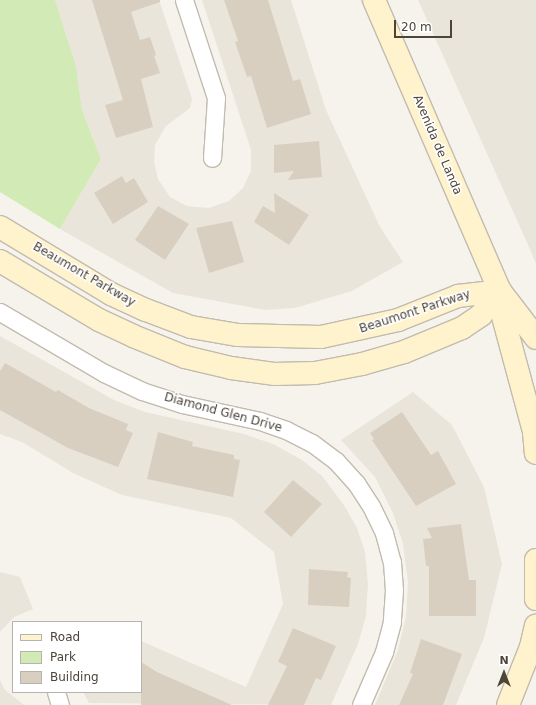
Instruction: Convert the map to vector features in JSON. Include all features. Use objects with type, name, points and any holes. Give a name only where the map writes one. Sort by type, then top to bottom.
[{"type":"street","points":[[184,0],[216,98],[212,158]]},
{"type":"street","name":"Avenida de Landa","points":[[374,0],[500,291],[536,338]]},
{"type":"street","name":"Beaumont Parkway","points":[[0,227],[111,294],[146,310],[191,327],[238,336],[321,337],[398,320],[458,296],[500,291]]},
{"type":"street","name":"Beaumont Parkway","points":[[0,261],[99,320],[133,336],[185,357],[231,368],[274,374],[315,373],[362,364],[404,352],[462,328],[481,315],[500,291]]},
{"type":"street","name":"Avenida de Landa","points":[[500,291],[502,313],[534,432],[536,453]]},
{"type":"street","name":"Diamond Glen Drive","points":[[0,312],[104,373],[142,391],[182,404],[260,421],[286,430],[312,443],[336,461],[356,484],[371,506],[384,533],[392,562],[394,590],[392,622],[384,652],[361,705]]},
{"type":"street","points":[[536,560],[536,599]]},
{"type":"street","points":[[508,705],[531,647],[536,626]]},
{"type":"street","points":[[56,693],[60,705]]},
{"type":"shaded area","points":[[55,0],[159,0],[192,99],[190,108],[166,126],[155,145],[154,162],[158,179],[170,197],[187,206],[209,208],[229,201],[243,188],[251,171],[251,150],[202,0],[291,0],[326,110],[380,227],[403,262],[352,291],[295,308],[265,310],[173,293],[60,229],[101,159],[82,110],[76,66]]},
{"type":"shaded area","points":[[418,0],[536,0],[536,264],[529,247]]},
{"type":"shaded area","points":[[0,336],[114,400],[145,412],[244,434],[273,444],[302,460],[322,476],[344,505],[357,528],[365,552],[368,584],[366,616],[358,644],[331,705],[89,703],[84,693],[142,693],[142,641],[246,687],[283,604],[274,552],[231,518],[122,495],[73,473],[22,442],[0,434]]},
{"type":"shaded area","points":[[413,392],[452,425],[484,487],[502,564],[484,638],[456,705],[375,705],[398,650],[406,617],[408,582],[403,544],[393,513],[375,477],[341,440]]},
{"type":"shaded area","points":[[0,572],[20,577],[33,609],[14,617],[0,632]]},
{"type":"shaded area","points":[[0,680],[5,690],[24,705],[0,705]]},
{"type":"green space","points":[[0,0],[55,0],[76,66],[82,110],[101,159],[60,229],[0,192]]},
{"type":"building","points":[[92,0],[160,0],[160,2],[131,12],[140,40],[150,37],[156,55],[154,56],[160,73],[141,79],[153,127],[116,138],[105,105],[123,100]]},
{"type":"building","points":[[224,0],[268,0],[293,81],[300,79],[311,114],[267,128],[251,76],[247,77],[235,42],[238,41]]},
{"type":"building","points":[[319,141],[322,177],[288,180],[294,171],[274,173],[274,145]]},
{"type":"building","points":[[122,176],[126,183],[134,178],[148,202],[113,224],[94,193]]},
{"type":"building","points":[[274,193],[309,215],[289,245],[254,222],[263,206],[275,213]]},
{"type":"building","points":[[158,206],[189,224],[165,260],[135,240]]},
{"type":"building","points":[[232,221],[244,262],[209,273],[196,228]]},
{"type":"building","points":[[5,363],[56,392],[58,390],[89,408],[128,424],[126,430],[133,433],[118,467],[68,448],[0,410],[0,371]]},
{"type":"building","points":[[402,412],[431,455],[438,451],[456,484],[416,506],[372,440],[374,439],[370,433]]},
{"type":"building","points":[[158,432],[193,442],[192,446],[234,455],[234,459],[240,460],[233,497],[147,479]]},
{"type":"building","points":[[293,480],[322,504],[291,537],[264,512]]},
{"type":"building","points":[[461,524],[469,580],[476,580],[476,616],[429,616],[429,566],[426,566],[423,539],[432,538],[427,528]]},
{"type":"building","points":[[309,569],[348,572],[347,577],[351,578],[349,607],[308,605]]},
{"type":"building","points":[[293,628],[336,646],[321,680],[316,678],[304,705],[268,705],[287,666],[278,662]]},
{"type":"building","points":[[421,639],[462,654],[443,705],[399,705],[413,674],[410,673]]},
{"type":"building","points":[[142,663],[157,672],[232,705],[141,705]]}]
